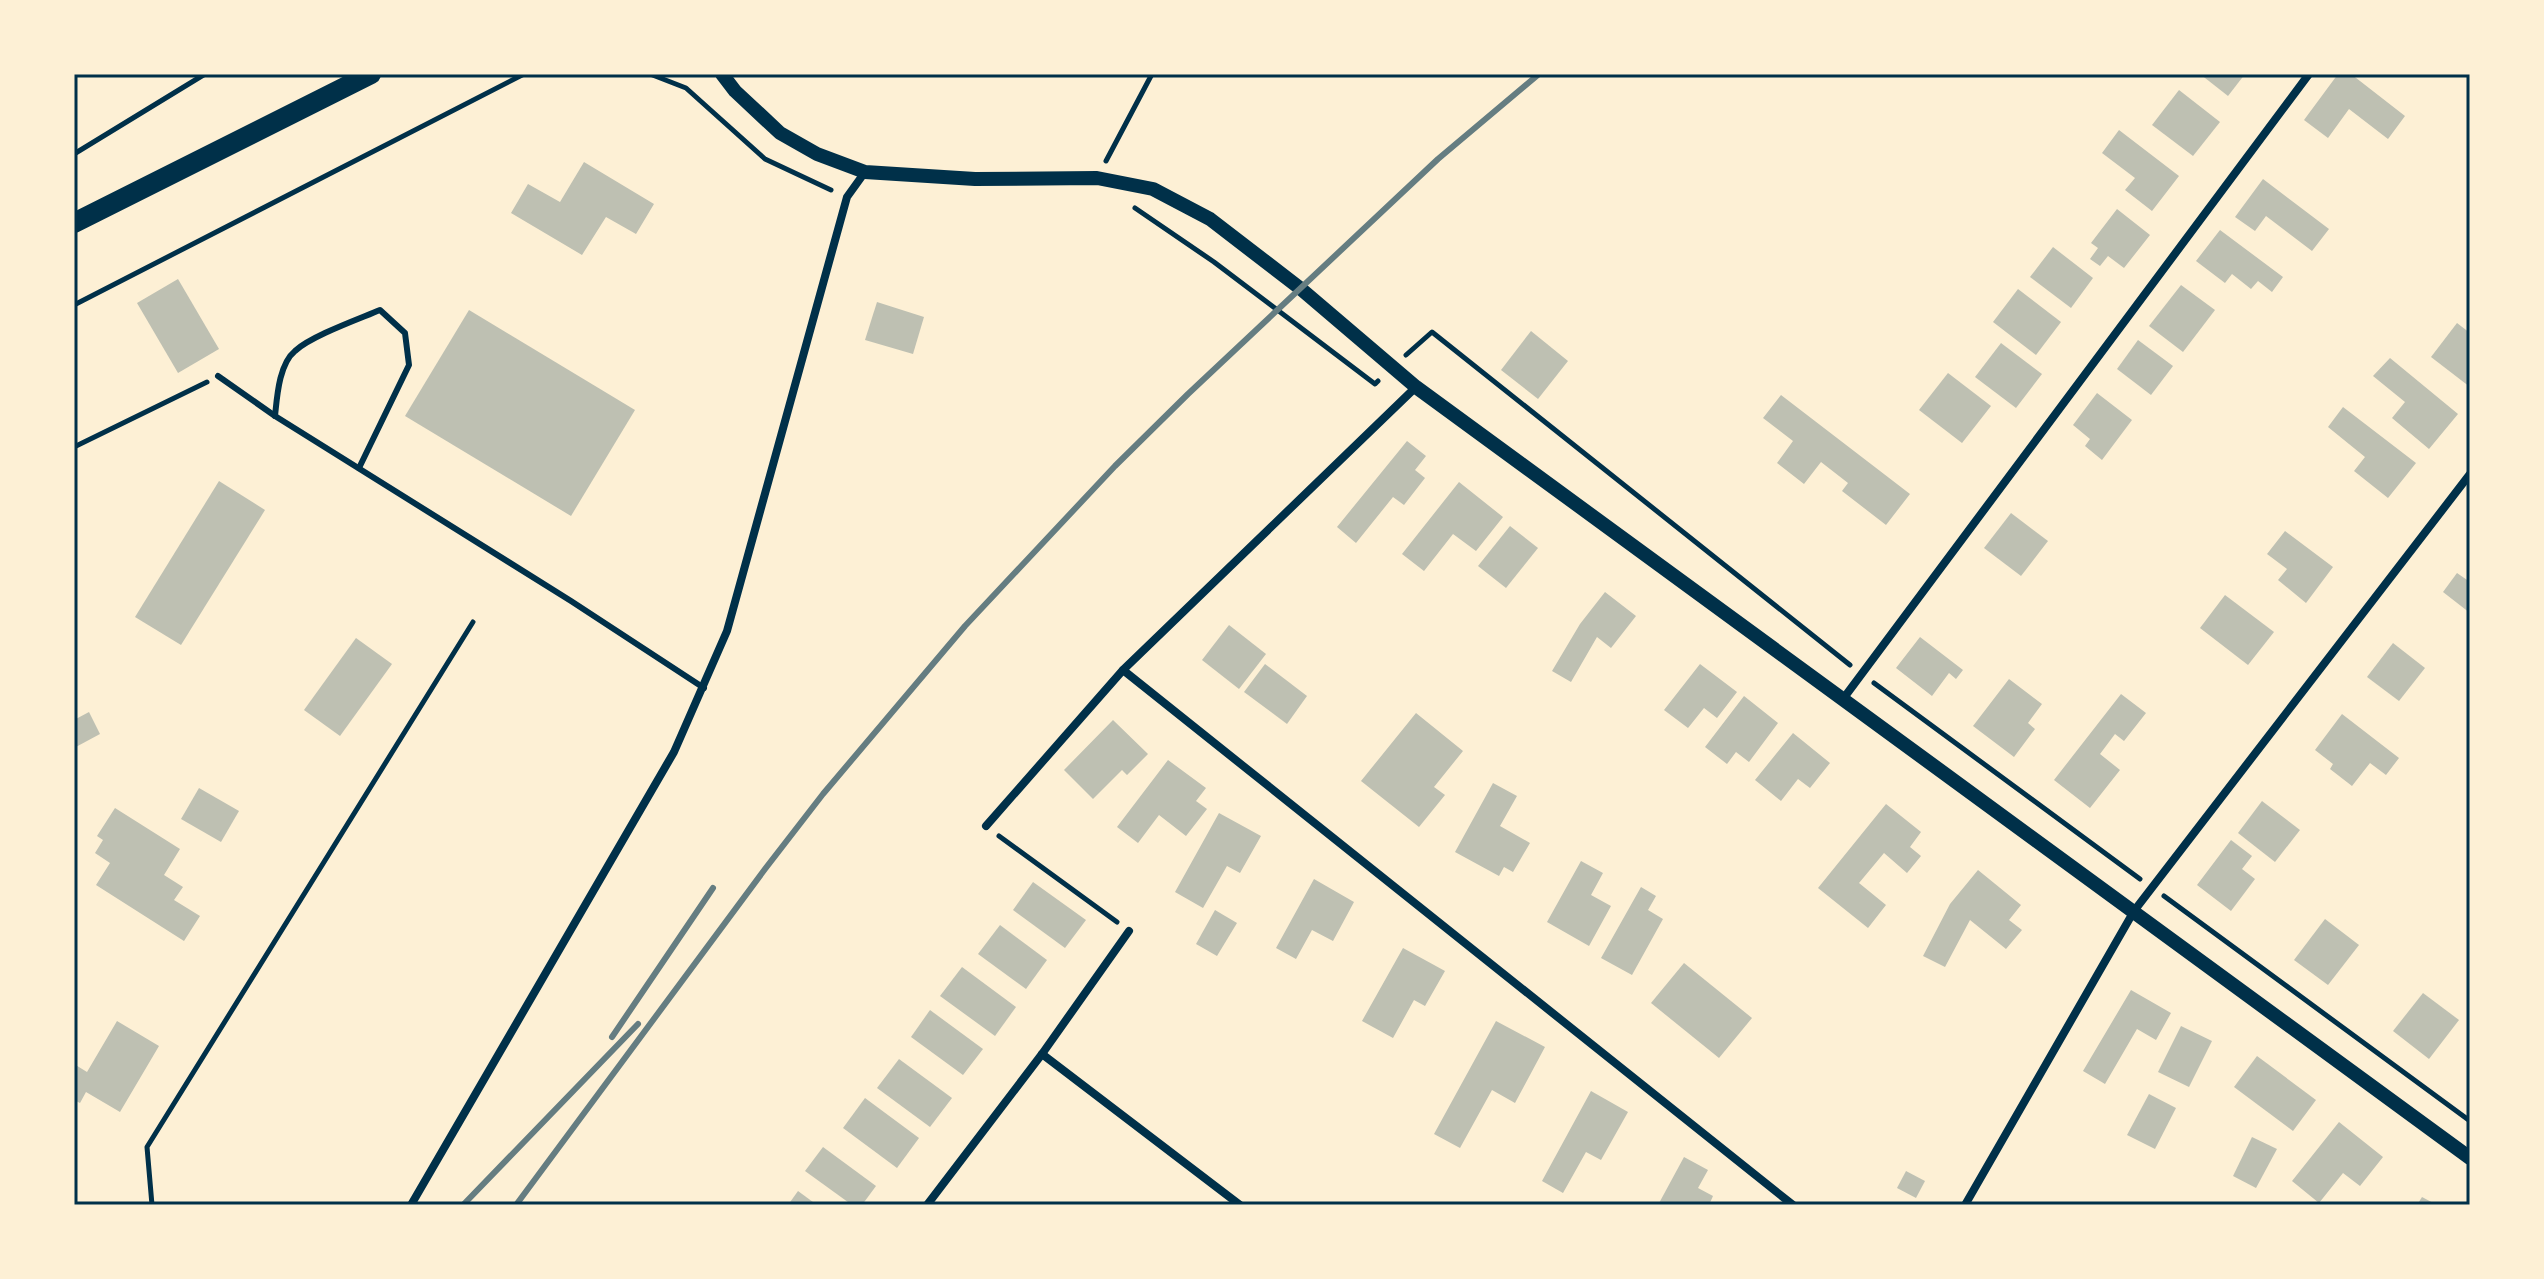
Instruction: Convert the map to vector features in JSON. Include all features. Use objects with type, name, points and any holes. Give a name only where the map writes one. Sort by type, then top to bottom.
[{"type":"main road","points":[[74,223],[371,74]]},
{"type":"street","points":[[722,74],[735,91],[780,133],[817,154],[865,172],[975,179],[1097,178],[1153,189],[1210,219],[1301,289],[1416,387],[2470,1158]]},
{"type":"street","points":[[1843,699],[2309,74]]},
{"type":"street","points":[[411,1205],[674,752],[704,688],[727,631],[847,197],[865,172]]},
{"type":"street","points":[[986,826],[1123,670],[1416,387]]},
{"type":"street","points":[[1965,1205],[2134,911],[2470,474]]},
{"type":"street","points":[[1123,670],[1793,1205]]},
{"type":"street","points":[[927,1205],[1042,1054],[1129,931]]},
{"type":"street","points":[[1042,1054],[1240,1205]]},
{"type":"lane","points":[[275,416],[278,382],[293,352],[380,310],[405,333],[409,365],[359,468]]},
{"type":"lane","points":[[218,376],[275,416],[704,688]]},
{"type":"path","points":[[74,154],[205,74]]},
{"type":"path","points":[[74,305],[524,74]]},
{"type":"path","points":[[650,74],[686,88],[765,159],[847,197]]},
{"type":"path","points":[[1097,178],[1152,74]]},
{"type":"path","points":[[1122,199],[1214,262],[1375,384],[1432,332],[1861,674]]},
{"type":"path","points":[[74,447],[218,376]]},
{"type":"path","points":[[152,1205],[147,1147],[473,622]]},
{"type":"path","points":[[986,826],[1129,931]]},
{"type":"building","points":[[2200,74],[2245,74],[2228,96]]},
{"type":"building","points":[[2338,74],[2351,74],[2405,116],[2388,139],[2349,109],[2328,138],[2304,120]]},
{"type":"building","points":[[2179,90],[2220,122],[2193,156],[2152,125]]},
{"type":"building","points":[[2119,130],[2179,176],[2152,211],[2125,190],[2135,178],[2102,153]]},
{"type":"building","points":[[584,162],[654,204],[636,234],[606,217],[582,255],[511,213],[528,184],[560,202]]},
{"type":"building","points":[[2263,179],[2329,229],[2312,251],[2266,216],[2255,231],[2235,217]]},
{"type":"building","points":[[2117,209],[2150,235],[2124,268],[2108,256],[2100,266],[2090,259],[2098,248],[2091,243]]},
{"type":"building","points":[[2220,230],[2283,277],[2272,292],[2258,281],[2251,289],[2232,274],[2225,283],[2196,261]]},
{"type":"building","points":[[2053,247],[2093,278],[2071,308],[2030,277]]},
{"type":"building","points":[[178,279],[219,349],[178,373],[137,303]]},
{"type":"building","points":[[2181,285],[2215,310],[2183,352],[2149,326]]},
{"type":"building","points":[[2018,289],[2061,322],[2036,355],[1993,322]]},
{"type":"building","points":[[877,302],[924,317],[913,354],[865,340]]},
{"type":"building","points":[[469,310],[635,410],[571,516],[405,416]]},
{"type":"building","points":[[2457,323],[2470,333],[2470,387],[2431,357]]},
{"type":"building","points":[[1531,331],[1568,361],[1538,399],[1501,370]]},
{"type":"building","points":[[2138,340],[2173,366],[2151,395],[2117,369]]},
{"type":"building","points":[[2001,343],[2042,374],[2016,408],[1975,377]]},
{"type":"building","points":[[2390,358],[2458,414],[2429,449],[2392,418],[2405,402],[2373,376]]},
{"type":"building","points":[[1948,373],[1991,406],[1962,443],[1919,410]]},
{"type":"building","points":[[2097,393],[2132,420],[2102,460],[2085,446],[2090,439],[2073,425]]},
{"type":"building","points":[[1781,395],[1910,494],[1886,525],[1842,491],[1848,483],[1821,462],[1804,484],[1777,463],[1793,441],[1763,418]]},
{"type":"building","points":[[2343,407],[2416,463],[2388,498],[2354,471],[2365,457],[2328,427]]},
{"type":"building","points":[[1407,441],[1426,456],[1415,470],[1425,478],[1404,505],[1393,497],[1356,543],[1337,527]]},
{"type":"building","points":[[219,481],[265,510],[181,645],[135,617]]},
{"type":"building","points":[[1459,482],[1503,517],[1476,551],[1453,534],[1424,571],[1402,554]]},
{"type":"building","points":[[2011,513],[2048,541],[2021,576],[1984,548]]},
{"type":"building","points":[[1510,526],[1538,548],[1506,588],[1478,566]]},
{"type":"building","points":[[2285,531],[2333,567],[2306,603],[2278,580],[2287,569],[2267,554]]},
{"type":"building","points":[[2457,573],[2470,582],[2470,613],[2443,592]]},
{"type":"building","points":[[1605,592],[1636,616],[1611,648],[1597,637],[1571,682],[1552,671],[1580,624]]},
{"type":"building","points":[[2225,595],[2274,632],[2248,665],[2200,628]]},
{"type":"building","points":[[1229,625],[1266,654],[1239,689],[1202,660]]},
{"type":"building","points":[[1920,637],[1963,670],[1956,679],[1949,673],[1932,696],[1896,668]]},
{"type":"building","points":[[356,638],[392,664],[340,736],[304,710]]},
{"type":"building","points":[[2393,643],[2425,668],[2399,701],[2367,677]]},
{"type":"building","points":[[1265,664],[1307,696],[1287,724],[1244,692]]},
{"type":"building","points":[[1700,664],[1737,692],[1717,718],[1704,708],[1688,728],[1664,710]]},
{"type":"building","points":[[2009,679],[2042,704],[2028,723],[2035,729],[2014,757],[1973,726]]},
{"type":"building","points":[[2121,694],[2146,713],[2124,741],[2115,734],[2100,754],[2120,770],[2090,808],[2054,780]]},
{"type":"building","points":[[1744,696],[1778,723],[1749,762],[1736,752],[1727,764],[1705,747]]},
{"type":"building","points":[[89,712],[100,734],[74,748],[74,720]]},
{"type":"building","points":[[1416,713],[1463,751],[1434,787],[1445,795],[1419,827],[1361,781]]},
{"type":"building","points":[[2342,714],[2399,758],[2386,775],[2370,763],[2352,786],[2330,769],[2333,764],[2315,750]]},
{"type":"building","points":[[1113,720],[1148,754],[1127,775],[1122,770],[1093,799],[1064,770]]},
{"type":"building","points":[[1793,733],[1830,763],[1810,788],[1798,779],[1781,801],[1755,780]]},
{"type":"building","points":[[1168,760],[1206,788],[1196,801],[1207,809],[1186,836],[1159,815],[1138,843],[1117,827]]},
{"type":"building","points":[[1493,783],[1517,796],[1500,826],[1530,843],[1513,872],[1504,867],[1499,876],[1455,852]]},
{"type":"building","points":[[199,788],[239,811],[221,842],[181,819]]},
{"type":"building","points":[[2262,801],[2300,830],[2275,862],[2238,833]]},
{"type":"building","points":[[1886,804],[1921,832],[1910,847],[1921,856],[1907,873],[1884,853],[1859,883],[1886,905],[1868,928],[1818,888]]},
{"type":"building","points":[[115,808],[180,849],[164,875],[183,887],[174,900],[200,916],[184,941],[96,885],[110,863],[95,853],[103,840],[97,836]]},
{"type":"building","points":[[1219,813],[1261,836],[1240,873],[1227,866],[1203,908],[1175,892]]},
{"type":"building","points":[[2231,840],[2252,856],[2242,869],[2255,879],[2231,911],[2197,885]]},
{"type":"building","points":[[1581,861],[1603,873],[1591,895],[1611,906],[1589,946],[1547,922]]},
{"type":"building","points":[[1978,870],[2021,905],[2009,920],[2022,930],[2006,949],[1970,920],[1945,967],[1923,956],[1950,904]]},
{"type":"building","points":[[1314,879],[1354,902],[1333,941],[1312,930],[1296,959],[1276,948]]},
{"type":"building","points":[[1033,882],[1086,920],[1065,948],[1013,910]]},
{"type":"building","points":[[1641,887],[1656,896],[1648,910],[1663,919],[1632,975],[1601,958]]},
{"type":"building","points":[[1215,910],[1237,923],[1217,956],[1196,944]]},
{"type":"building","points":[[2325,919],[2359,945],[2328,985],[2294,960]]},
{"type":"building","points":[[1000,925],[1047,960],[1026,989],[978,954]]},
{"type":"building","points":[[1403,948],[1445,971],[1425,1006],[1414,1000],[1393,1038],[1362,1021]]},
{"type":"building","points":[[1684,963],[1752,1018],[1719,1058],[1651,1003]]},
{"type":"building","points":[[962,967],[1016,1007],[995,1036],[940,996]]},
{"type":"building","points":[[2131,990],[2171,1013],[2156,1040],[2137,1029],[2105,1084],[2083,1071]]},
{"type":"building","points":[[2423,993],[2459,1020],[2429,1059],[2393,1031]]},
{"type":"building","points":[[930,1010],[983,1049],[963,1075],[911,1037]]},
{"type":"building","points":[[117,1021],[159,1046],[120,1112],[86,1092],[80,1103],[74,1100],[74,1064],[87,1072]]},
{"type":"building","points":[[1496,1021],[1545,1047],[1515,1103],[1492,1090],[1460,1148],[1434,1134]]},
{"type":"building","points":[[2181,1026],[2212,1041],[2189,1087],[2158,1072]]},
{"type":"building","points":[[2257,1056],[2316,1100],[2293,1131],[2234,1087]]},
{"type":"building","points":[[899,1059],[952,1098],[930,1127],[877,1088]]},
{"type":"building","points":[[1591,1091],[1628,1112],[1601,1160],[1586,1152],[1563,1193],[1542,1181]]},
{"type":"building","points":[[2149,1094],[2176,1108],[2155,1149],[2127,1135]]},
{"type":"building","points":[[865,1098],[919,1138],[897,1168],[843,1128]]},
{"type":"building","points":[[2339,1122],[2383,1157],[2360,1186],[2343,1173],[2319,1203],[2292,1181]]},
{"type":"building","points":[[2252,1137],[2277,1149],[2256,1188],[2233,1176]]},
{"type":"building","points":[[823,1147],[876,1186],[862,1205],[852,1205],[805,1171]]},
{"type":"building","points":[[1684,1157],[1708,1170],[1698,1188],[1713,1196],[1709,1205],[1658,1205]]},
{"type":"building","points":[[1906,1171],[1925,1181],[1916,1198],[1897,1188]]},
{"type":"building","points":[[798,1191],[817,1205],[788,1205]]},
{"type":"building","points":[[2422,1197],[2437,1205],[2417,1205]]},
{"type":"railway","points":[[516,1205],[823,794],[965,626],[1115,466],[1188,394],[1438,159],[1539,74]]},
{"type":"railway","points":[[612,1037],[713,888]]},
{"type":"railway","points":[[463,1205],[638,1024]]}]
